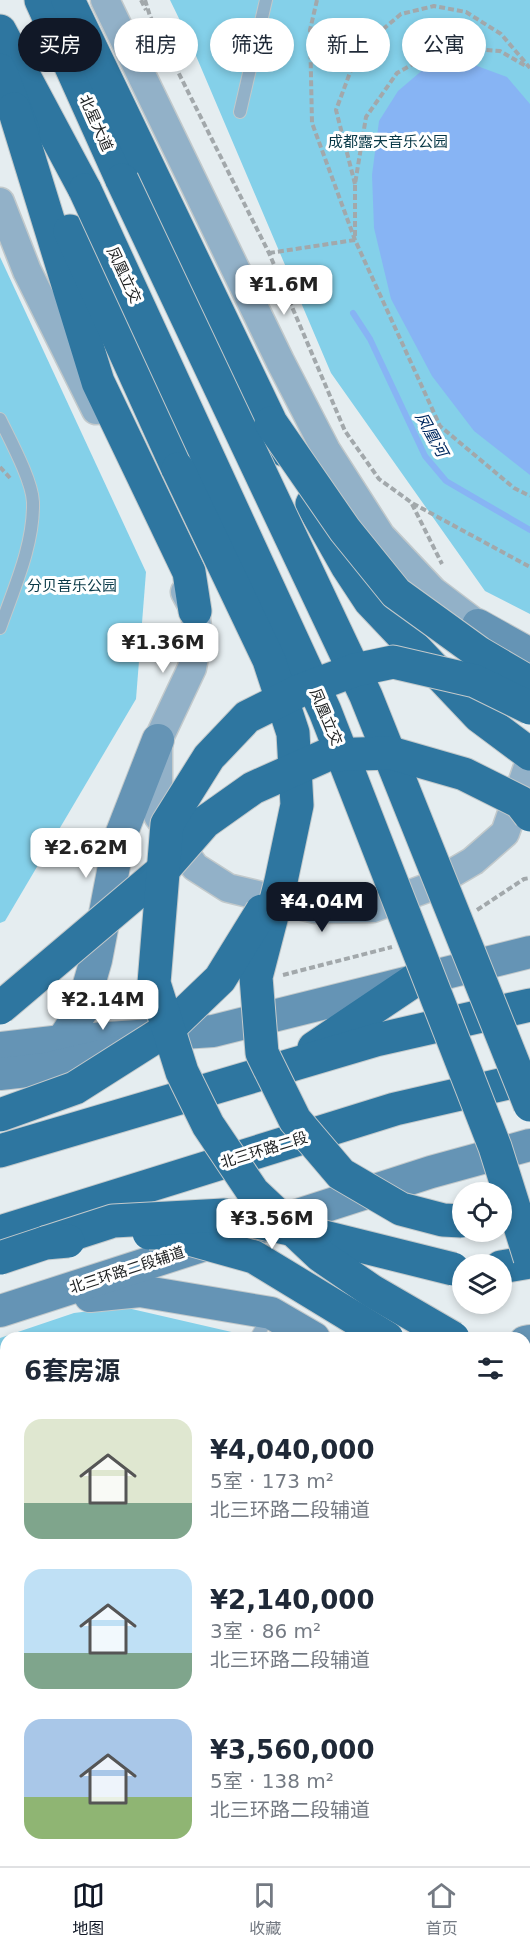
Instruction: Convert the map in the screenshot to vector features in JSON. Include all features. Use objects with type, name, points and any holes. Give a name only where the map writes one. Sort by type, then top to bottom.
[{"type":"highway","name":"北星大道","points":[[41,0],[135,171]]},
{"type":"highway","points":[[68,0],[135,171],[366,696],[530,1105]]},
{"type":"highway","name":"凤凰立交","points":[[0,31],[86,190],[324,711],[495,1147],[530,1260]]},
{"type":"highway","points":[[0,70],[98,382],[189,572],[195,611]]},
{"type":"highway","points":[[14,109],[178,469],[269,660],[293,733],[297,806],[281,881],[255,977],[262,1053],[295,1120],[341,1174],[400,1209],[452,1220]]},
{"type":"highway","points":[[135,171],[271,423],[296,474],[347,566],[370,601],[479,716],[530,754]]},
{"type":"highway","points":[[271,423],[345,530],[396,593],[480,653],[530,683]]},
{"type":"highway","points":[[443,1332],[372,1291],[321,1256],[253,1191],[208,1125],[182,1072],[154,983],[167,824],[209,757],[247,717],[299,690],[355,670],[393,662],[475,681],[530,708]]},
{"type":"highway","points":[[0,1008],[163,870],[205,822],[253,788],[327,755],[391,753],[464,774],[520,802],[530,815]]},
{"type":"highway","points":[[0,1115],[75,1088],[168,1029],[220,980],[281,881]]},
{"type":"highway","points":[[287,1066],[415,980]]},
{"type":"highway","points":[[0,1151],[376,1040],[530,1005]]},
{"type":"highway","name":"北三环路二段","points":[[0,1232],[394,1109],[530,1078]]},
{"type":"highway","points":[[0,1258],[113,1221],[224,1215],[304,1232],[452,1269]]},
{"type":"highway","points":[[512,1221],[530,1219]]},
{"type":"highway","points":[[45,1243],[121,1235],[168,1233],[254,1257],[377,1332]]},
{"type":"highway","points":[[512,1264],[530,1260]]},
{"type":"main road","points":[[478,625],[530,654]]},
{"type":"main road","points":[[62,1041],[81,1012],[96,960],[119,840],[158,740]]},
{"type":"main road","points":[[0,1074],[45,1069],[213,1031],[530,952]]},
{"type":"main road","points":[[0,1048],[62,1041],[213,1031]]},
{"type":"main road","name":"北三环路二段辅道","points":[[14,1307],[431,1172],[530,1144]]},
{"type":"main road","points":[[14,1307],[140,1291],[291,1332]]},
{"type":"street","points":[[105,0],[280,361],[327,450],[381,536],[433,591],[478,625],[530,720]]},
{"type":"street","points":[[0,202],[27,271],[195,611],[198,635],[192,668],[158,740],[158,816],[195,867],[228,888],[315,909],[373,908],[426,888],[473,861],[506,833],[530,761]]},
{"type":"lane","points":[[240,112],[266,0]]},
{"type":"lane","points":[[0,419],[22,465],[33,500],[29,544],[0,628]]},
{"type":"path","points":[[143,0],[269,254],[345,431],[379,479],[412,503],[530,567]]},
{"type":"path","points":[[317,0],[310,30],[312,123],[355,240],[440,426],[514,488],[530,496]]},
{"type":"path","points":[[355,184],[336,110],[351,70],[375,36],[401,14],[434,6],[466,12],[501,34],[530,68]]},
{"type":"path","points":[[355,240],[355,184],[366,117],[397,73],[444,47],[500,51],[530,68]]},
{"type":"path","points":[[269,254],[355,240]]},
{"type":"path","points":[[412,503],[446,574]]},
{"type":"green space","name":"成都露天音乐公园","points":[[170,0],[530,0],[530,614],[485,591],[331,373],[198,60],[198,18],[179,18]]},
{"type":"green space","name":"分贝音乐公园","points":[[0,257],[146,572],[136,699],[5,921],[0,923]]},
{"type":"green space","points":[[123,1307],[232,1332],[18,1332],[74,1313]]},
{"type":"shaded area","points":[[486,69],[507,77],[530,104],[530,475],[474,431],[432,376],[391,299],[374,228],[372,175],[379,121],[398,91],[420,72],[486,72]]},
{"type":"waterway","name":"凤凰河","points":[[353,313],[370,339],[425,456],[446,481],[530,530]]}]
